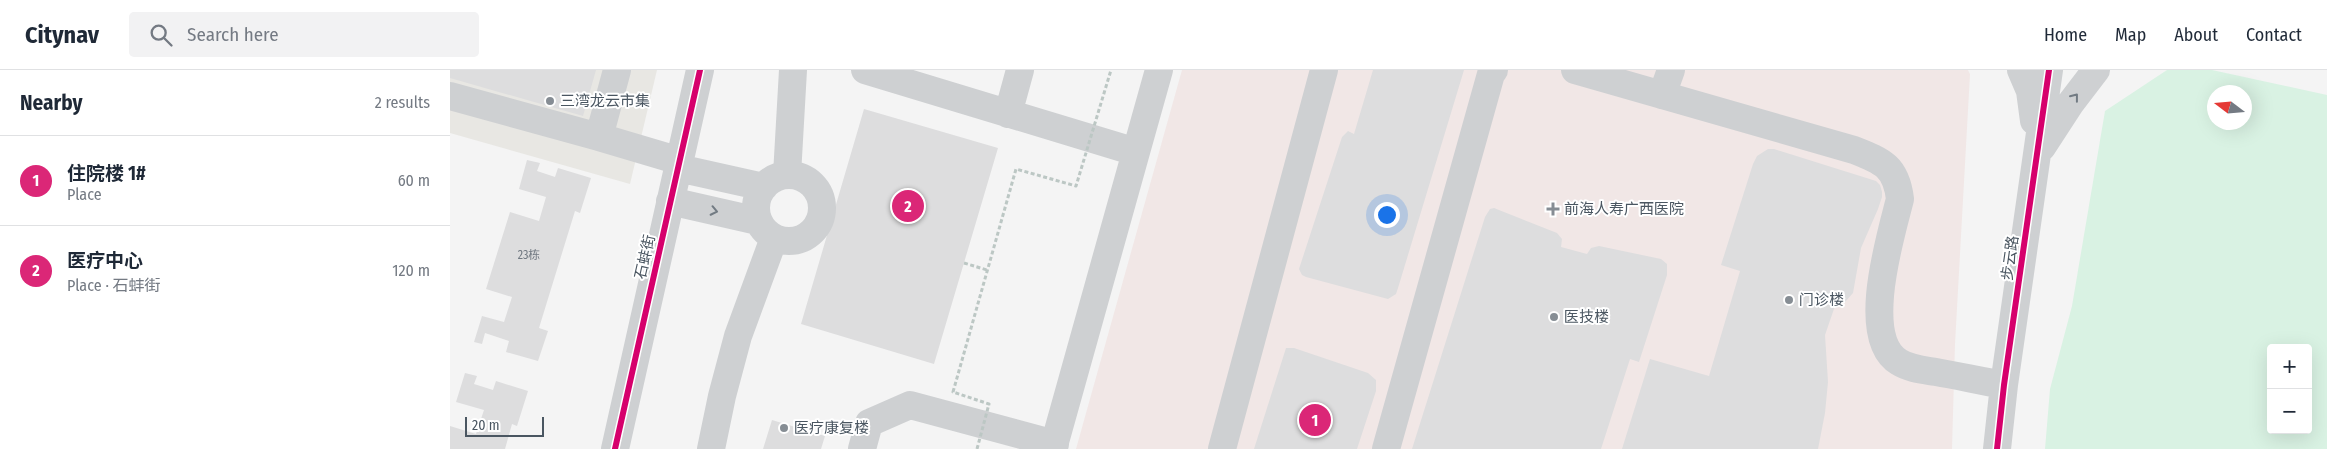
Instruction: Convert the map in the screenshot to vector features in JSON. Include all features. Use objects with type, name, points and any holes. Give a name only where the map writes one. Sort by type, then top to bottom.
[{"type":"street","points":[[599,138],[617,70]]},
{"type":"street","name":"石蚌街","points":[[615,449],[700,70]]},
{"type":"street","points":[[711,449],[722,396],[766,229],[756,203],[759,193],[776,181],[793,70]]},
{"type":"street","points":[[865,70],[1136,152]]},
{"type":"street","points":[[1008,114],[1020,70]]},
{"type":"street","points":[[862,449],[869,423],[910,405],[1054,446],[1159,70]]},
{"type":"street","points":[[1222,449],[1324,70]]},
{"type":"street","points":[[1386,449],[1488,84],[1494,70]]},
{"type":"street","points":[[1575,70],[1854,150],[1877,159],[1891,170],[1898,183],[1900,199],[1878,301],[1881,328],[1887,350],[1899,362],[1914,368],[2004,385]]},
{"type":"street","points":[[1662,95],[1671,70]]},
{"type":"street","points":[[2021,70],[2030,91],[2039,152]]},
{"type":"street","name":"步云路","points":[[1997,449],[2004,385],[2039,152],[2049,70]]},
{"type":"street","points":[[2039,152],[2070,104],[2096,70]]},
{"type":"street","points":[[450,96],[599,138],[679,164],[776,181],[803,179],[816,190],[822,211],[818,222],[804,238],[784,241],[766,229],[670,201]]},
{"type":"path","points":[[977,449],[989,404],[953,392],[1016,169],[1076,186],[1111,70]]},
{"type":"path","points":[[964,263],[987,270]]},
{"type":"shaded area","name":"三湾龙云市集","points":[[450,70],[657,70],[630,184],[450,133]]},
{"type":"shaded area","name":"前海人寿广西医院","points":[[1182,70],[1968,70],[1970,74],[1955,344],[1952,449],[1076,449]]},
{"type":"green space","points":[[2167,70],[2212,70],[2327,95],[2327,449],[2045,449],[2050,389],[2072,306],[2105,111]]},
{"type":"building","points":[[450,70],[596,70],[583,116],[450,78]]},
{"type":"building","points":[[1373,70],[1464,70],[1398,288],[1396,294],[1388,299],[1306,277],[1302,275],[1299,269],[1342,137],[1348,131],[1354,134]]},
{"type":"building","points":[[864,109],[998,148],[934,364],[801,324]]},
{"type":"building","name":"门诊楼","points":[[1768,149],[1774,149],[1876,181],[1880,185],[1882,192],[1878,209],[1861,248],[1853,293],[1845,302],[1835,306],[1825,335],[1828,382],[1825,413],[1818,449],[1622,449],[1650,359],[1709,376],[1740,271],[1721,265],[1753,164],[1757,156]]},
{"type":"building","points":[[527,160],[540,163],[537,171],[555,177],[558,168],[591,178],[580,213],[575,211],[539,328],[548,331],[538,361],[506,352],[509,341],[485,333],[482,344],[474,342],[482,316],[504,322],[512,297],[486,289],[510,212],[539,221],[546,197],[519,189]]},
{"type":"building","name":"医技楼","points":[[1494,208],[1557,233],[1562,239],[1561,247],[1587,254],[1591,248],[1599,246],[1661,259],[1667,264],[1667,275],[1639,362],[1630,359],[1601,449],[1412,449],[1485,217],[1490,209]]},
{"type":"building","points":[[1286,348],[1294,348],[1368,373],[1376,380],[1376,391],[1357,449],[1254,449]]},
{"type":"building","points":[[465,373],[477,376],[474,384],[493,390],[496,381],[528,391],[517,426],[512,424],[505,449],[450,449],[450,426],[476,434],[484,410],[456,402]]},
{"type":"building","name":"医疗康复楼","points":[[772,420],[825,436],[821,449],[763,449]]},
{"type":"cycle path","points":[[615,449],[700,70]]},
{"type":"cycle path","points":[[1997,449],[2004,385],[2049,70]]},
{"type":"place","name":"三湾龙云市集","points":[[550,101]]},
{"type":"place","name":"医疗中心","points":[[908,206]]},
{"type":"place","name":"前海人寿广西医院","points":[[1553,209]]},
{"type":"place","name":"门诊楼","points":[[1789,300]]},
{"type":"place","name":"医技楼","points":[[1554,317]]},
{"type":"place","name":"住院楼 1#","points":[[1315,420]]},
{"type":"place","name":"医疗康复楼","points":[[784,428]]}]
